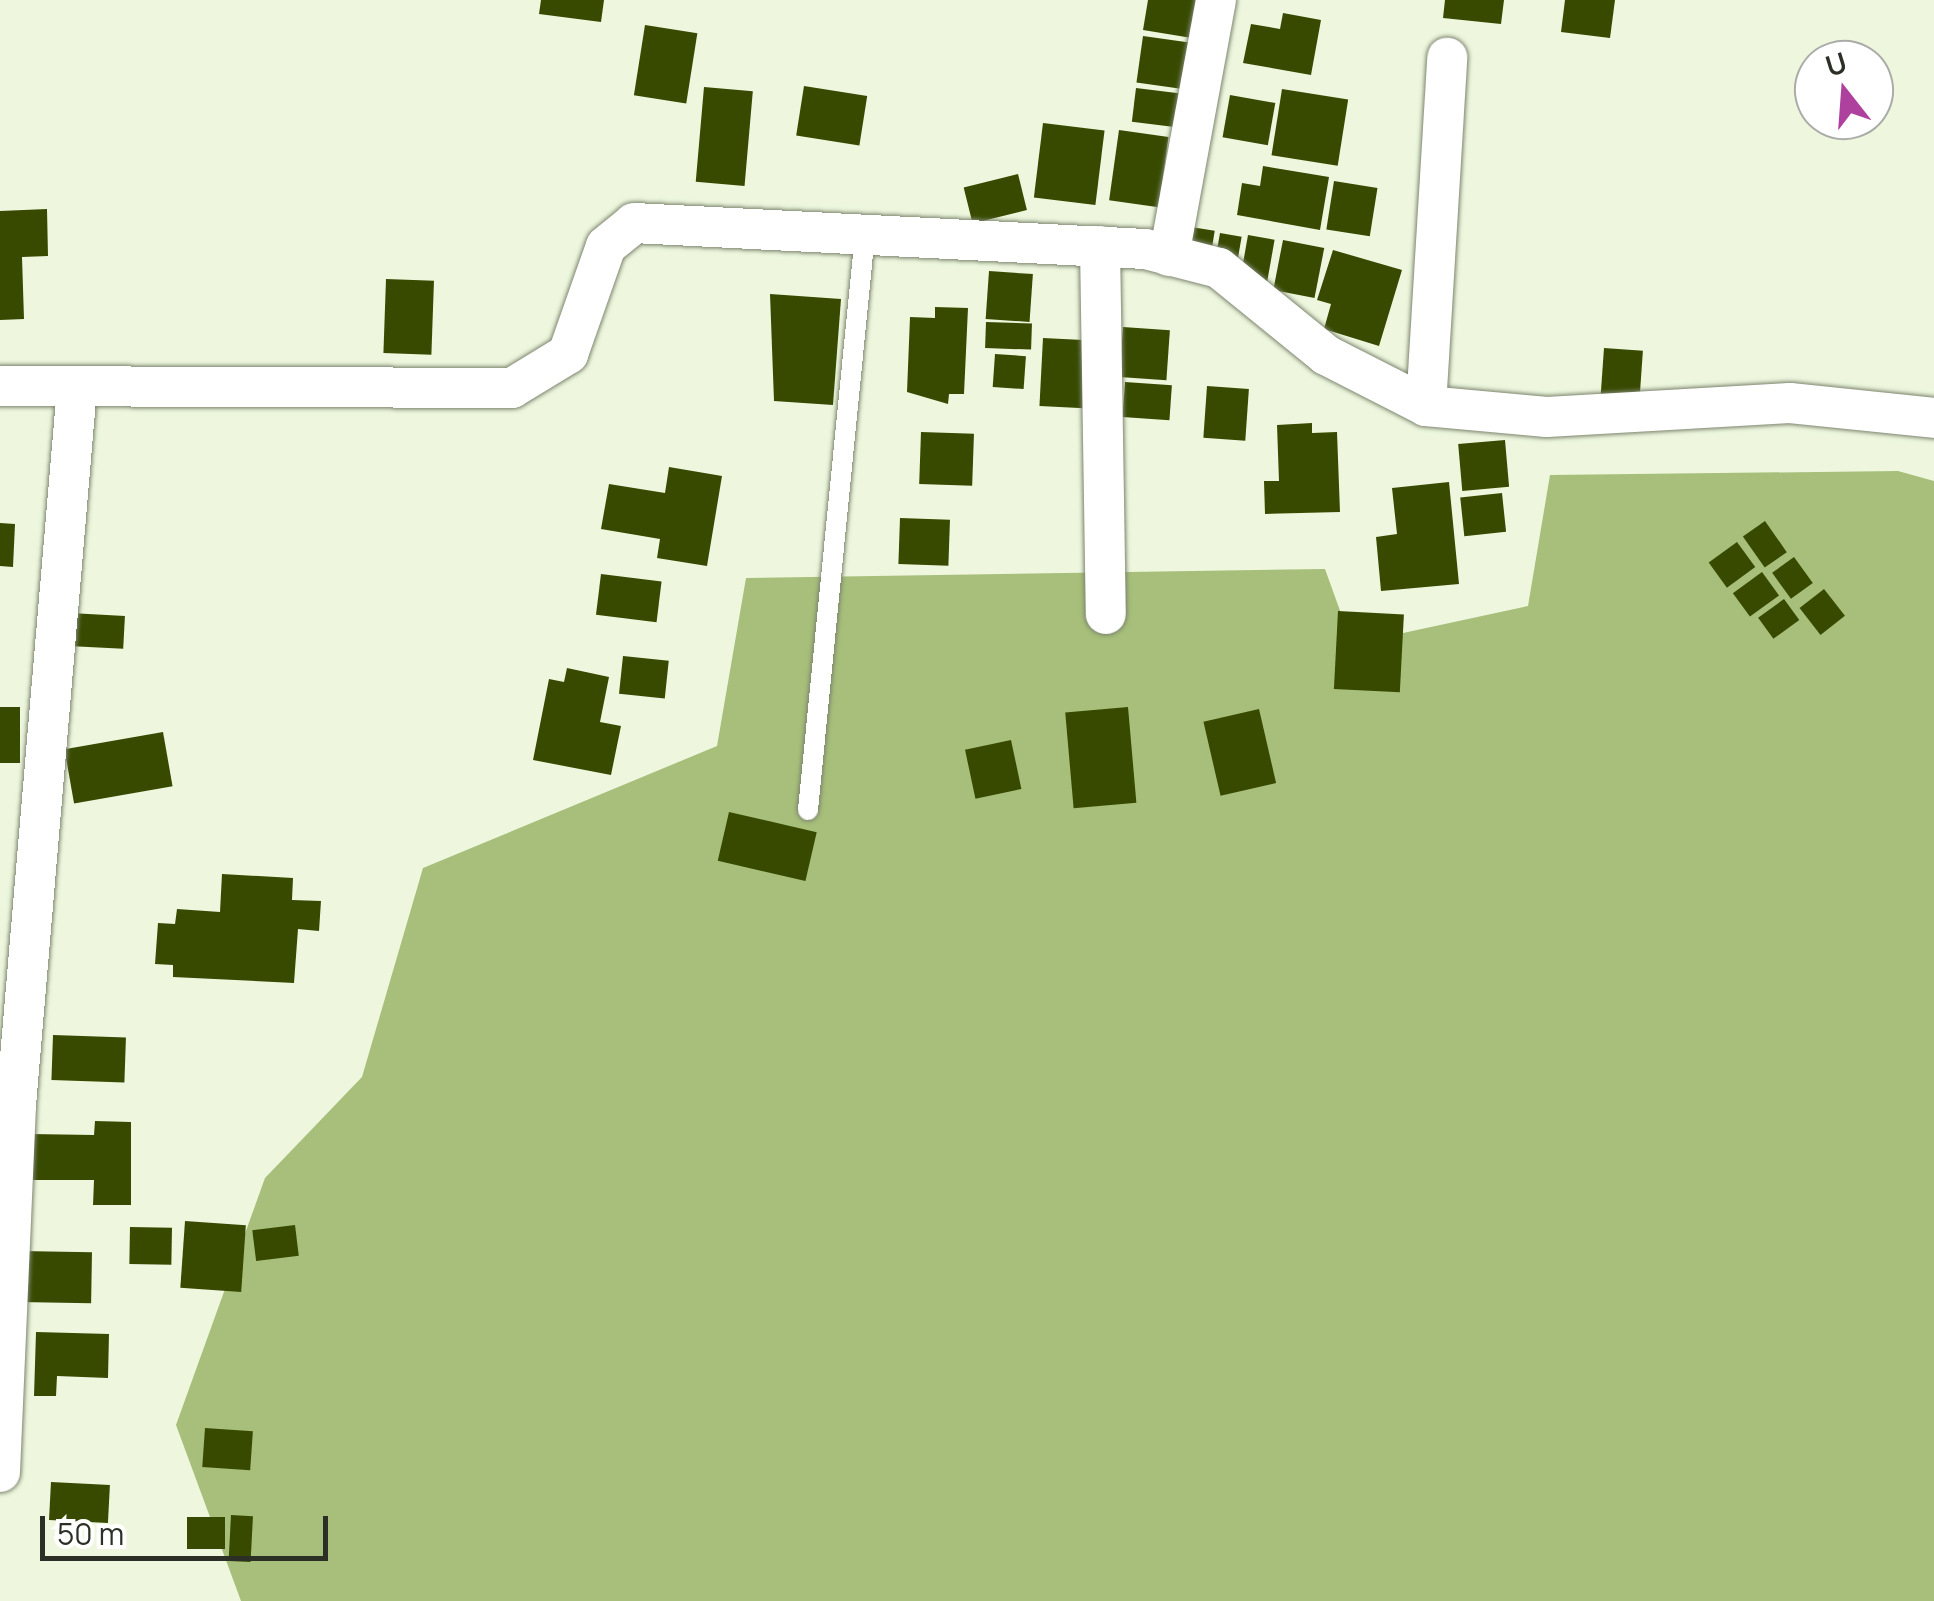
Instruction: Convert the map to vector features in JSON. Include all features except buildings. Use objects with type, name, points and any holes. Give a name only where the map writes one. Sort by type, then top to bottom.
[{"type":"street","points":[[1169,256],[1216,0]]},
{"type":"street","points":[[1426,406],[1447,58]]},
{"type":"street","points":[[0,386],[512,388],[568,354],[606,246],[623,226],[1100,246],[1169,256],[1220,268],[1326,354],[1426,406],[1547,416],[1790,404],[1934,418]]},
{"type":"street","points":[[1100,246],[1106,614]]},
{"type":"street","points":[[0,1472],[16,1105],[77,387]]},
{"type":"lane","points":[[808,810],[865,234]]},
{"type":"green space","points":[[1898,471],[1934,481],[1934,1601],[241,1601],[176,1425],[265,1178],[362,1077],[423,868],[717,746],[746,578],[1325,569],[1352,644],[1528,606],[1550,475]]}]
